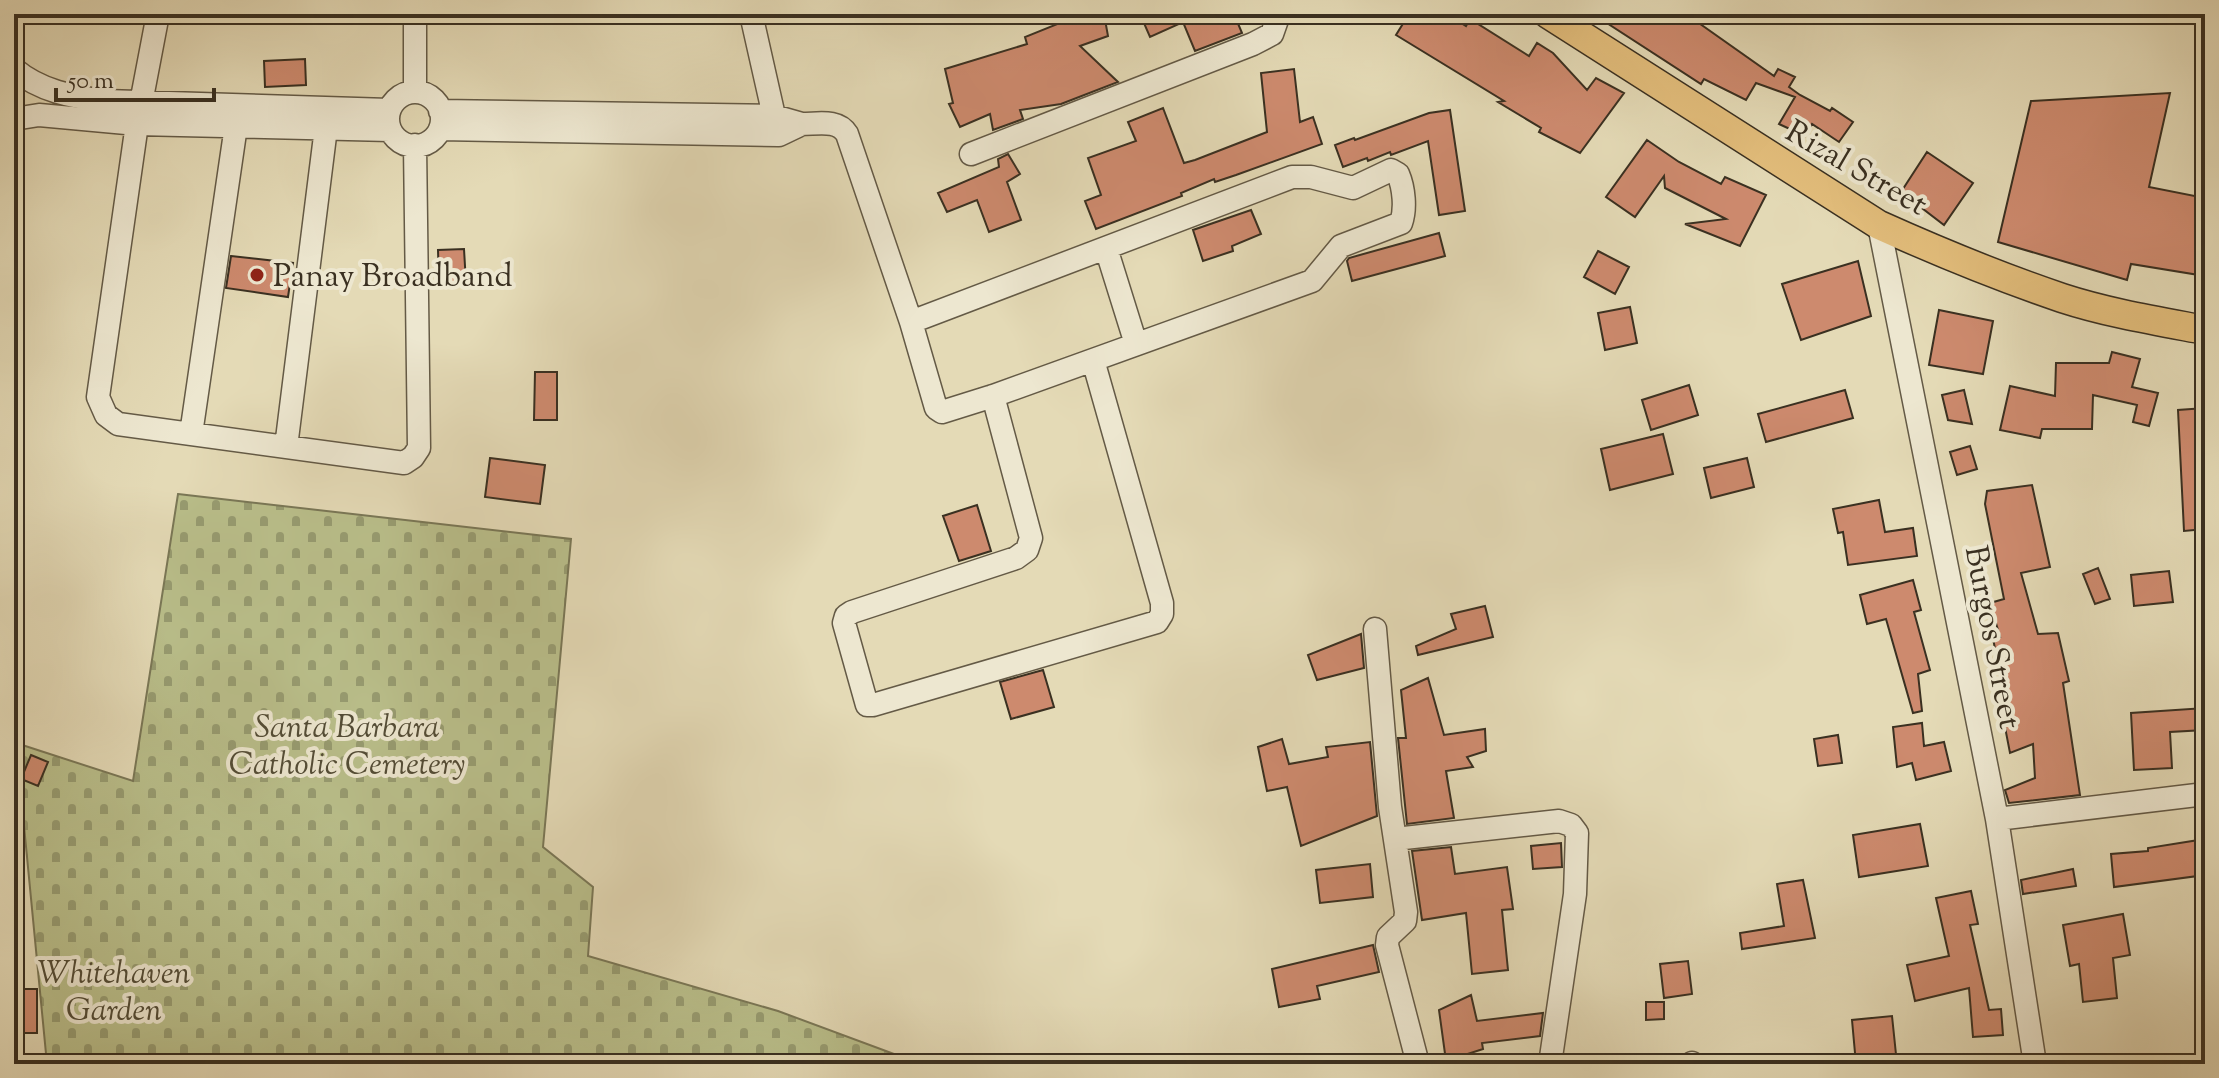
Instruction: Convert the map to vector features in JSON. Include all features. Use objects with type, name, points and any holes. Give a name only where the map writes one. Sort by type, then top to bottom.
[{"type":"main road","name":"Rizal Street","points":[[1548,14],[1879,225],[1925,246],[2062,298],[2205,330]]},
{"type":"street","points":[[158,14],[138,114],[98,397],[106,415],[118,424],[404,463],[413,457],[419,448],[415,145]]},
{"type":"street","points":[[415,14],[415,92]]},
{"type":"street","points":[[751,14],[774,126]]},
{"type":"street","points":[[971,154],[1253,44],[1272,34],[1279,14]]},
{"type":"street","points":[[14,69],[44,88],[138,114],[236,126],[326,128],[390,120]]},
{"type":"street","points":[[415,92],[431,97],[440,120],[430,141],[415,145],[400,141],[390,120],[399,97],[415,92]]},
{"type":"street","points":[[14,119],[39,115],[138,114],[390,120]]},
{"type":"street","points":[[440,120],[774,126],[835,124],[843,127],[911,322],[936,408],[942,412],[1312,281],[1341,246],[1401,223],[1404,214],[1402,182],[1398,174],[1391,170],[1353,188],[1311,177],[1292,177],[911,322]]},
{"type":"street","points":[[191,434],[236,126]]},
{"type":"street","points":[[286,447],[326,128]]},
{"type":"street","name":"Burgos Street","points":[[1879,225],[1997,819],[2035,1064]]},
{"type":"street","points":[[1106,248],[1136,344]]},
{"type":"street","points":[[993,396],[1031,538],[1027,550],[1016,558],[846,616],[844,623],[867,705],[1157,622],[1162,614],[1162,603],[1093,360]]},
{"type":"street","points":[[1375,629],[1395,839],[1406,918],[1388,937],[1387,945],[1418,1064]]},
{"type":"street","points":[[1997,819],[2205,794]]},
{"type":"street","points":[[1395,839],[1559,821],[1575,829],[1578,857],[1575,894],[1550,1064]]},
{"type":"green space","name":"Santa Barbara Catholic Cemetery","points":[[178,494],[571,539],[543,847],[593,887],[588,956],[778,1011],[921,1064],[47,1064],[16,743],[133,781]]},
{"type":"building","points":[[1069,14],[1104,14],[1108,36],[1080,46],[1118,82],[1061,104],[1020,110],[1023,119],[993,130],[990,114],[960,127],[949,104],[953,103],[945,69],[1027,44],[1025,37],[1070,19]]},
{"type":"building","points":[[1140,14],[1234,14],[1242,33],[1195,51],[1183,22],[1150,37]]},
{"type":"building","points":[[1409,14],[1447,14],[1466,26],[1470,19],[1529,56],[1537,43],[1553,53],[1587,90],[1596,78],[1624,93],[1580,153],[1539,132],[1541,128],[1498,102],[1504,101],[1396,35]]},
{"type":"building","points":[[1593,14],[1686,14],[1774,76],[1778,69],[1795,77],[1789,87],[1853,122],[1839,142],[1812,124],[1805,136],[1779,124],[1795,97],[1756,83],[1746,100],[1704,79],[1701,84]]},
{"type":"building","points":[[305,59],[306,85],[265,87],[264,61]]},
{"type":"building","points":[[1294,69],[1300,122],[1313,117],[1322,144],[1215,182],[1214,179],[1181,193],[1182,196],[1096,229],[1085,201],[1101,195],[1088,158],[1136,141],[1128,122],[1163,108],[1184,163],[1195,160],[1267,132],[1261,73]]},
{"type":"building","points":[[2170,93],[2149,187],[2205,198],[2205,276],[2131,264],[2127,280],[1998,242],[2031,101]]},
{"type":"building","points":[[1450,110],[1465,211],[1439,215],[1428,141],[1391,155],[1390,152],[1343,167],[1335,145],[1429,113]]},
{"type":"building","points":[[1647,140],[1679,162],[1721,184],[1725,177],[1766,195],[1740,246],[1685,224],[1726,219],[1665,188],[1664,176],[1635,217],[1606,197]]},
{"type":"building","points":[[1927,152],[1973,183],[1944,225],[1901,192]]},
{"type":"building","points":[[1008,154],[1020,174],[1007,182],[1021,220],[989,232],[977,200],[947,212],[938,193],[999,167],[998,159]]},
{"type":"building","points":[[1251,210],[1261,234],[1232,246],[1233,251],[1203,261],[1193,230]]},
{"type":"building","points":[[1439,233],[1445,256],[1352,281],[1349,258]]},
{"type":"building","points":[[464,249],[466,283],[439,284],[438,250]]},
{"type":"building","points":[[1598,251],[1629,267],[1615,294],[1584,277]]},
{"type":"building","name":"Panay Broadband","points":[[231,256],[293,263],[288,297],[226,288]]},
{"type":"building","points":[[1858,261],[1871,316],[1801,340],[1782,284]]},
{"type":"building","points":[[1630,307],[1637,343],[1605,350],[1598,313]]},
{"type":"building","points":[[1939,310],[1993,321],[1983,374],[1929,365]]},
{"type":"building","points":[[2112,352],[2140,359],[2132,387],[2158,393],[2149,426],[2133,422],[2137,405],[2093,395],[2092,429],[2042,429],[2040,438],[2000,430],[2010,386],[2055,396],[2056,363],[2109,363]]},
{"type":"building","points":[[535,372],[557,372],[557,420],[534,420]]},
{"type":"building","points":[[1689,385],[1698,415],[1651,430],[1642,400]]},
{"type":"building","points":[[1845,390],[1853,418],[1766,442],[1758,414]]},
{"type":"building","points":[[1964,390],[1972,424],[1948,420],[1942,395]]},
{"type":"building","points":[[2205,408],[2205,529],[2184,531],[2178,410]]},
{"type":"building","points":[[1663,434],[1673,474],[1610,490],[1601,449]]},
{"type":"building","points":[[1970,446],[1977,469],[1957,475],[1950,452]]},
{"type":"building","points":[[490,458],[545,465],[540,504],[485,497]]},
{"type":"building","points":[[1747,458],[1754,487],[1711,498],[1704,468]]},
{"type":"building","points":[[2032,485],[2050,567],[2021,573],[2038,634],[2058,633],[2069,681],[2063,683],[2080,795],[2009,803],[2005,790],[2035,778],[2033,744],[2010,753],[2004,722],[2008,721],[1993,638],[2000,637],[1990,603],[2004,599],[1985,504],[1987,491]]},
{"type":"building","points":[[1879,500],[1885,532],[1913,528],[1917,556],[1848,565],[1843,532],[1838,533],[1833,509]]},
{"type":"building","points":[[977,505],[991,551],[959,561],[943,516]]},
{"type":"building","points":[[2098,568],[2110,599],[2095,604],[2083,574]]},
{"type":"building","points":[[2169,571],[2173,602],[2134,606],[2131,575]]},
{"type":"building","points":[[1913,580],[1921,610],[1914,612],[1930,670],[1918,674],[1922,711],[1913,713],[1886,619],[1867,624],[1860,595]]},
{"type":"building","points":[[1485,606],[1493,637],[1418,655],[1416,646],[1456,629],[1451,614]]},
{"type":"building","points":[[1361,634],[1364,668],[1317,680],[1308,655]]},
{"type":"building","points":[[1043,670],[1054,707],[1011,719],[1000,682]]},
{"type":"building","points":[[1428,678],[1444,735],[1485,729],[1486,751],[1467,757],[1473,767],[1446,771],[1454,818],[1407,824],[1398,738],[1406,738],[1401,690]]},
{"type":"building","points":[[2205,708],[2205,730],[2170,732],[2172,768],[2134,770],[2131,713]]},
{"type":"building","points":[[1922,723],[1924,746],[1944,742],[1951,771],[1916,780],[1912,763],[1897,767],[1893,727]]},
{"type":"building","points":[[1838,735],[1842,763],[1818,766],[1814,739]]},
{"type":"building","points":[[1282,739],[1289,764],[1328,757],[1326,747],[1370,742],[1377,816],[1301,846],[1287,787],[1267,791],[1258,747]]},
{"type":"building","points":[[31,755],[48,762],[38,786],[21,779]]},
{"type":"building","points":[[1920,824],[1928,866],[1859,877],[1853,835]]},
{"type":"building","points":[[2205,839],[2205,875],[2114,887],[2111,854],[2148,851],[2148,848]]},
{"type":"building","points":[[1561,843],[1562,867],[1533,869],[1531,846]]},
{"type":"building","points":[[1451,847],[1455,874],[1507,867],[1513,909],[1502,910],[1508,970],[1472,974],[1466,913],[1422,920],[1412,851]]},
{"type":"building","points":[[1370,864],[1373,897],[1320,903],[1316,870]]},
{"type":"building","points":[[2073,869],[2076,886],[2023,894],[2021,880]]},
{"type":"building","points":[[1803,880],[1815,938],[1742,949],[1740,933],[1784,926],[1777,884]]},
{"type":"building","points":[[1971,891],[1978,924],[1970,925],[1989,1010],[2001,1009],[2003,1035],[1973,1037],[1969,988],[1915,1001],[1907,965],[1949,956],[1936,898]]},
{"type":"building","points":[[2123,914],[2130,955],[2113,958],[2117,998],[2083,1002],[2079,964],[2070,966],[2063,925]]},
{"type":"building","points":[[1373,945],[1379,972],[1317,986],[1320,999],[1279,1007],[1272,969]]},
{"type":"building","points":[[1688,961],[1692,994],[1664,998],[1660,964]]},
{"type":"building","points":[[16,989],[37,989],[37,1033],[16,1033]]},
{"type":"building","points":[[1471,995],[1477,1021],[1543,1013],[1540,1036],[1482,1043],[1483,1049],[1446,1061],[1439,1010]]},
{"type":"building","points":[[1646,1002],[1664,1002],[1664,1019],[1646,1020]]},
{"type":"building","points":[[1892,1016],[1897,1064],[1856,1064],[1852,1020]]},
{"type":"place","name":"Panay Broadband","points":[[257,275]]},
{"type":"park label","name":"Whitehaven Garden","points":[[114,990]]}]
